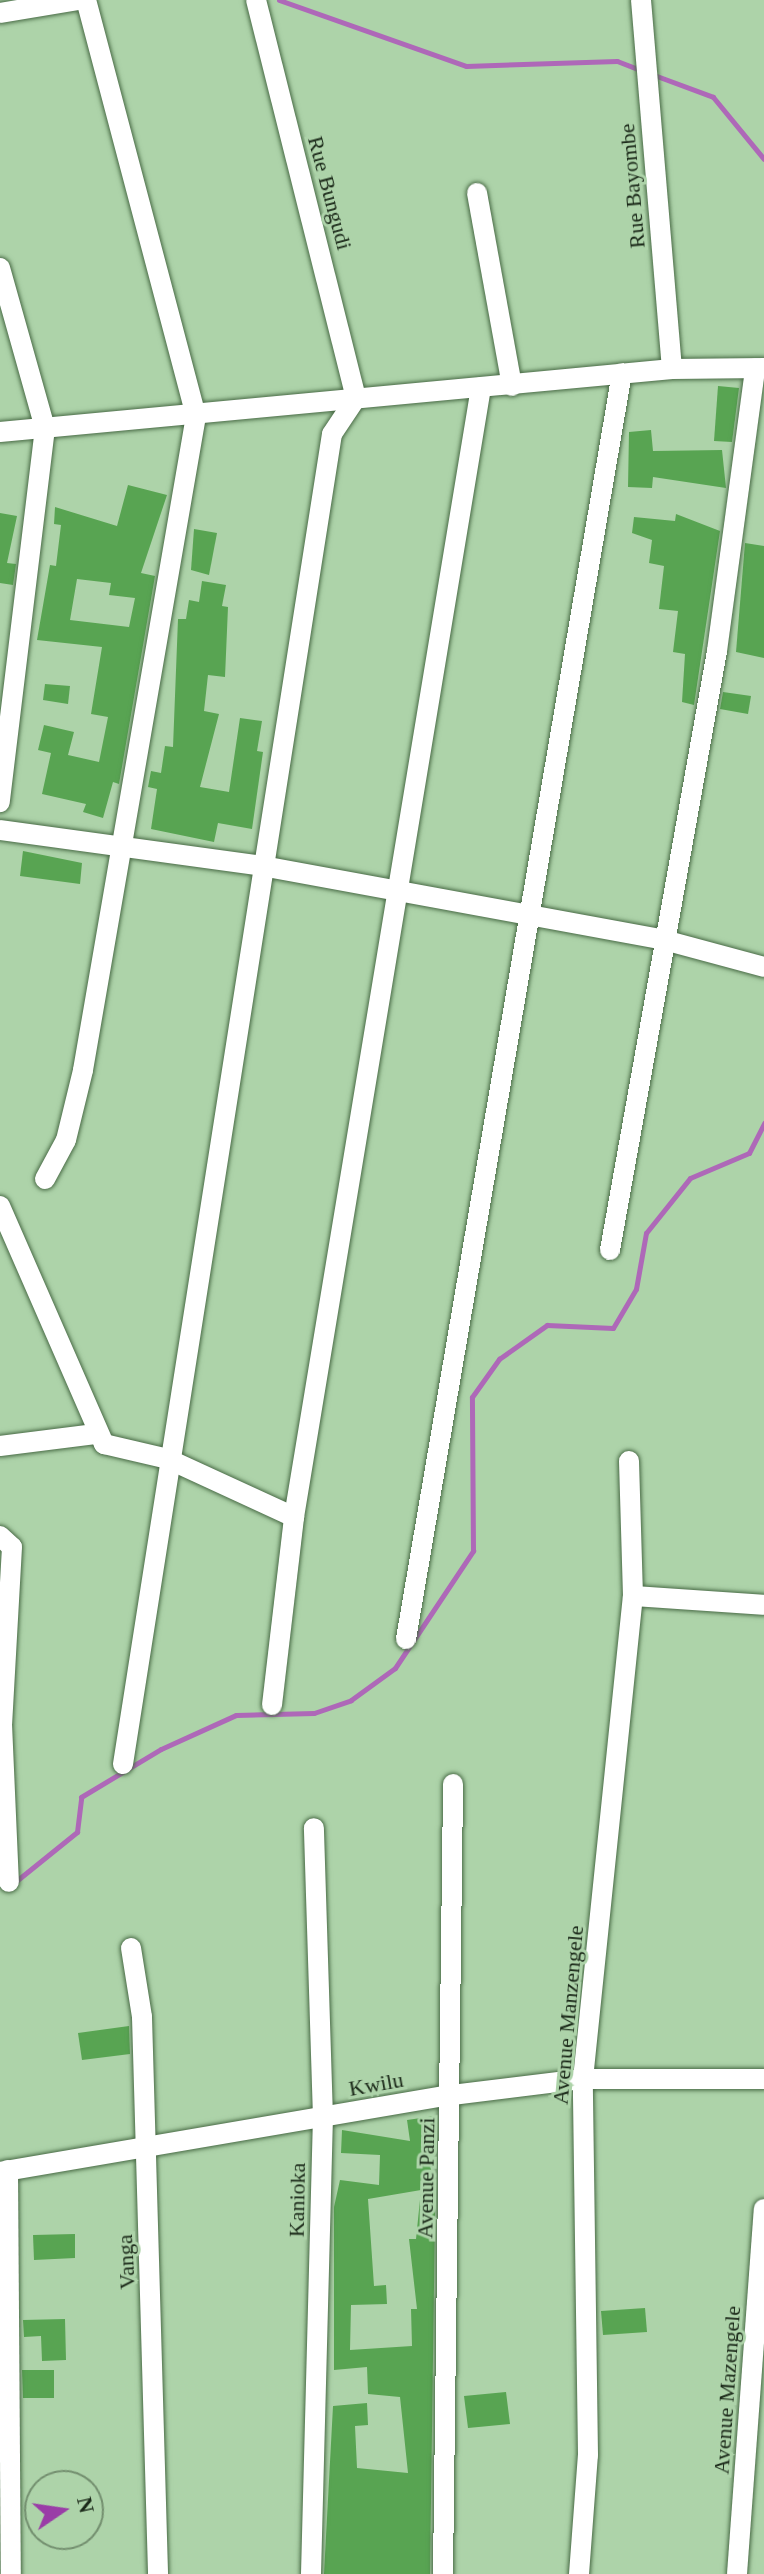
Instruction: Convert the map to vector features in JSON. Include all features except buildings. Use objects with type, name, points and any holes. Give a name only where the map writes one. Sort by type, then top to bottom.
[{"type":"street","points":[[0,13],[78,0]]},
{"type":"street","points":[[45,1179],[66,1140],[83,1070],[196,416],[86,0]]},
{"type":"street","name":"Rue Bungudi","points":[[256,0],[356,398]]},
{"type":"street","name":"Rue Bayombe","points":[[641,0],[672,369]]},
{"type":"street","points":[[477,193],[512,386]]},
{"type":"street","points":[[0,268],[45,428],[0,802]]},
{"type":"street","points":[[0,432],[196,416],[622,373],[759,368],[717,651],[610,1250]]},
{"type":"street","points":[[406,1639],[622,373]]},
{"type":"street","points":[[272,1705],[294,1517],[481,387]]},
{"type":"street","points":[[123,1764],[168,1459],[332,434],[356,398]]},
{"type":"street","points":[[0,830],[120,843],[262,866],[664,940],[764,967]]},
{"type":"street","points":[[0,1206],[95,1434],[118,1451],[168,1459],[294,1517]]},
{"type":"street","points":[[0,1446],[95,1434]]},
{"type":"street","name":"Avenue Manzengele","points":[[579,2574],[588,2455],[583,2079],[633,1596],[629,1461]]},
{"type":"street","points":[[0,1536],[12,1547],[2,1724],[9,1882]]},
{"type":"street","points":[[633,1596],[764,1605]]},
{"type":"street","name":"Avenue Panzi","points":[[443,2574],[452,2095],[453,1784]]},
{"type":"street","name":"Kanioka","points":[[311,2574],[323,2118],[314,1828]]},
{"type":"street","name":"Vanga","points":[[131,1948],[142,2017],[158,2574]]},
{"type":"street","name":"Kwilu","points":[[4,2171],[452,2095],[583,2079],[764,2079]]},
{"type":"street","points":[[4,2171],[11,2574]]},
{"type":"street","name":"Avenue Mazengele","points":[[737,2574],[764,2209]]},
{"type":"waterway","points":[[279,0],[466,66],[617,61],[641,70]]},
{"type":"waterway","points":[[654,75],[713,97],[764,159]]},
{"type":"waterway","points":[[15,1882],[77,1832],[81,1797],[161,1749],[236,1715],[314,1713],[351,1700],[395,1668],[473,1551],[472,1397],[499,1359],[547,1325],[613,1328],[636,1289],[646,1233],[690,1178],[749,1153],[764,1123]]}]
